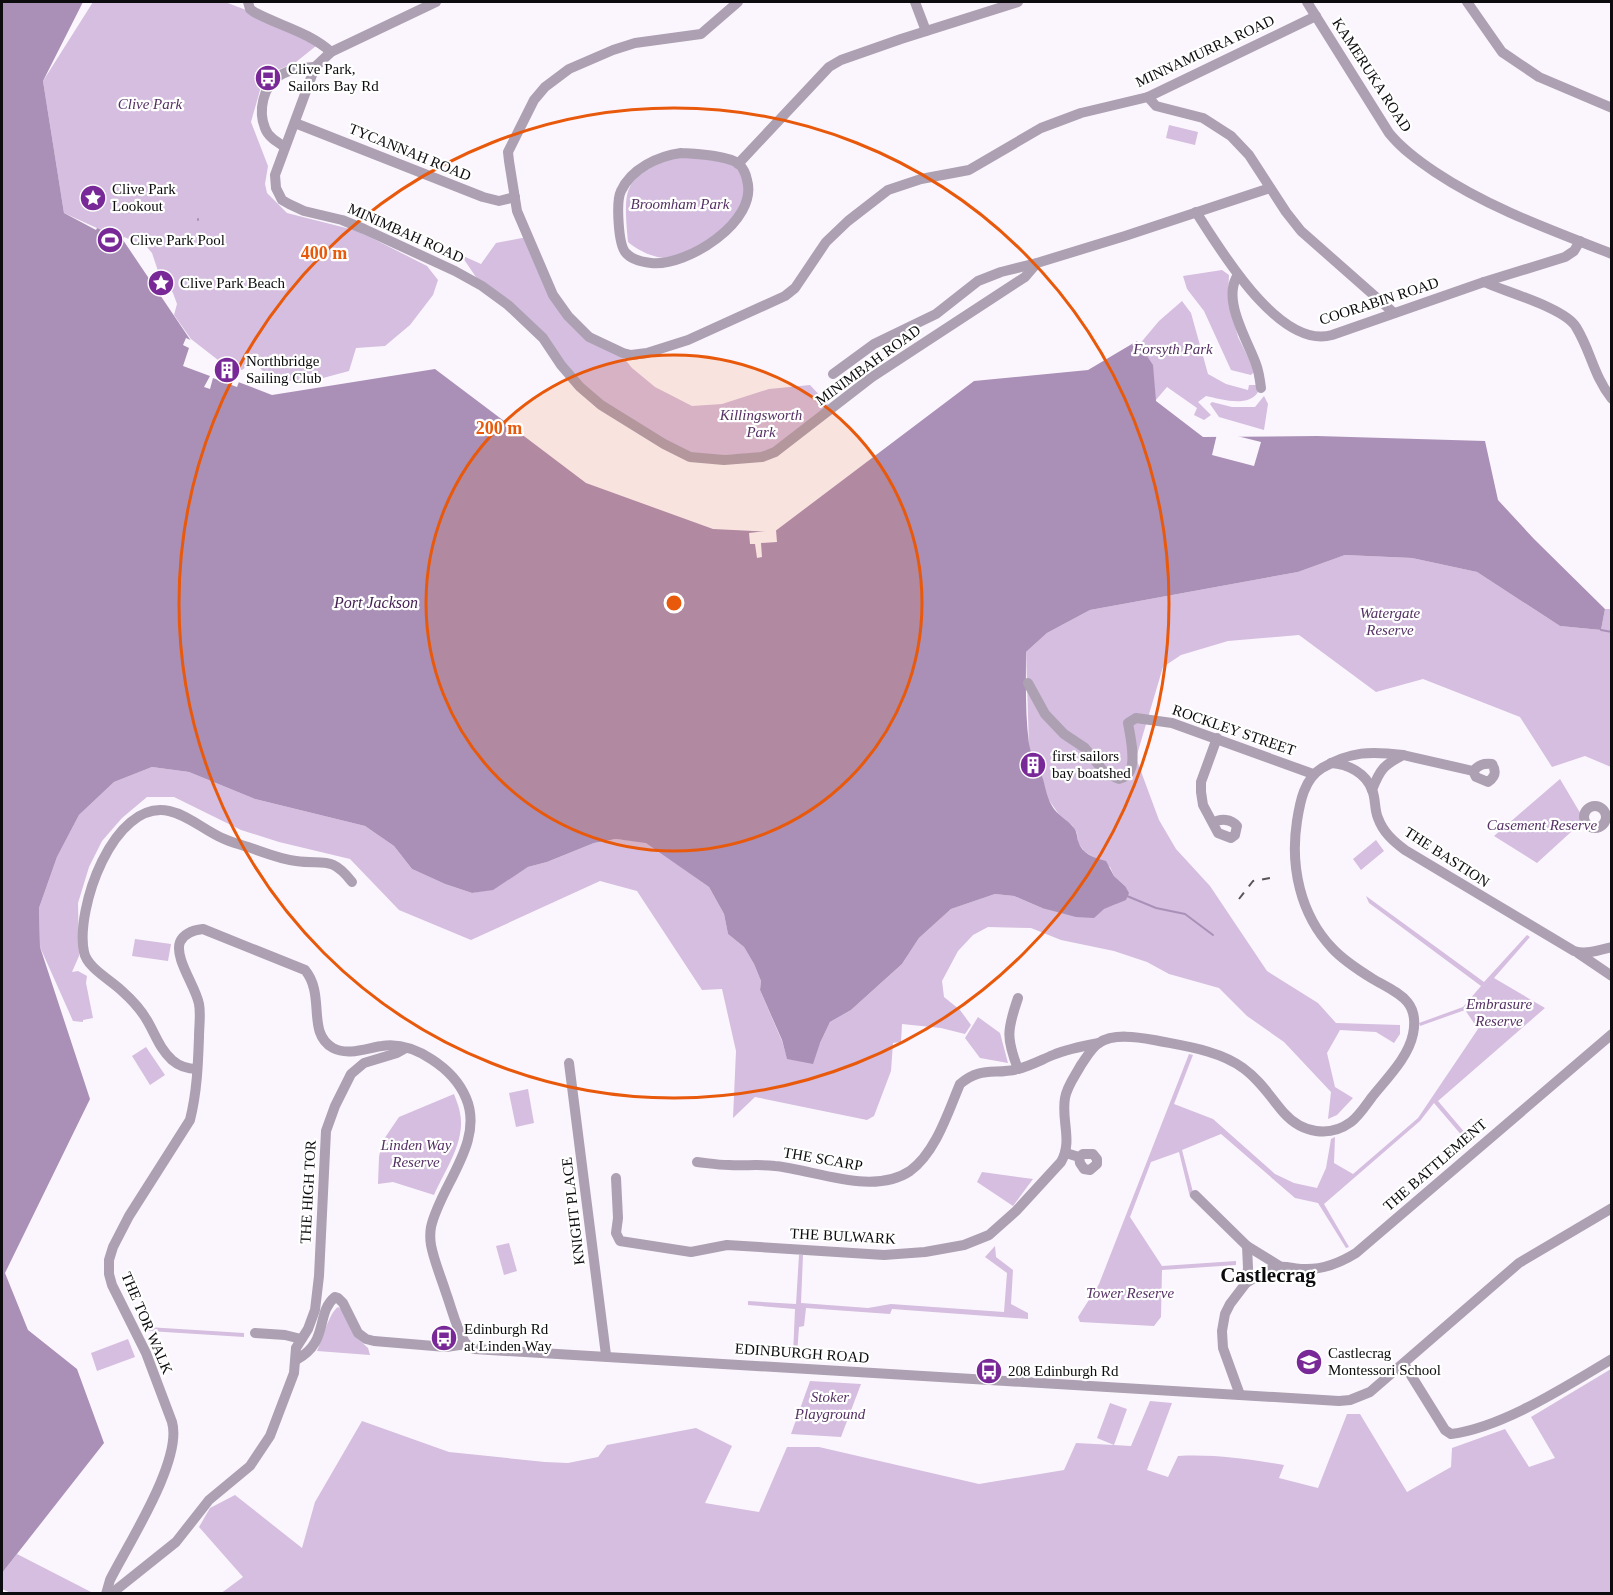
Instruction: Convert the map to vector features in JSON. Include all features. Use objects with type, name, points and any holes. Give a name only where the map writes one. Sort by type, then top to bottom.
[{"type":"street","points":[[248,2],[250,9],[254,12],[313,38],[331,52]]},
{"type":"street","points":[[315,67],[295,70],[278,76],[262,103],[265,128],[272,139],[285,147],[315,67],[331,52],[436,2]]},
{"type":"street","name":"MINNAMURRA ROAD","points":[[738,2],[701,34],[635,43],[569,69],[545,87],[534,100],[508,152],[517,211],[553,295],[568,316],[589,337],[631,355],[647,353],[688,340],[785,296],[795,288],[826,242],[848,221],[888,190],[921,179],[969,170],[1041,128],[1081,113],[1148,97],[1316,16]]},
{"type":"street","points":[[915,2],[926,31]]},
{"type":"street","points":[[738,164],[829,67],[841,60],[1018,2]]},
{"type":"street","name":"KAMERUKA ROAD","points":[[1307,2],[1389,133],[1404,150],[1479,199],[1611,254]]},
{"type":"street","points":[[1467,2],[1502,52],[1539,77],[1611,108]]},
{"type":"street","points":[[1148,97],[1156,106],[1203,118],[1231,136],[1249,155],[1301,231],[1394,313]]},
{"type":"street","name":"TYCANNAH ROAD","points":[[295,123],[483,197],[499,201],[515,197]]},
{"type":"street","name":"MINIMBAH ROAD","points":[[285,147],[275,175],[276,188],[282,200],[304,211],[342,220],[471,279],[508,304],[543,338],[561,365],[580,387],[615,415],[690,457],[724,460],[762,457],[776,452],[872,377],[1025,277],[1037,263],[1270,188]]},
{"type":"street","points":[[681,153],[709,156],[738,164],[744,170],[748,183],[746,201],[736,218],[715,241],[689,256],[666,263],[640,261],[626,254],[621,239],[619,195],[630,178],[642,168],[662,158],[681,153]]},
{"type":"street","name":"COORABIN ROAD","points":[[1196,212],[1238,275],[1254,294],[1296,330],[1311,336],[1327,336],[1568,256],[1580,241]]},
{"type":"street","points":[[833,374],[874,344],[936,314],[978,281],[1001,272],[1037,263]]},
{"type":"street","points":[[1238,275],[1233,282],[1234,302],[1239,326],[1256,364],[1261,388]]},
{"type":"street","points":[[1484,282],[1556,311],[1572,321],[1582,338],[1596,376],[1611,399]]},
{"type":"street","name":"ROCKLEY STREET","points":[[1029,683],[1046,714],[1064,734],[1086,748],[1105,773],[1119,779],[1126,777],[1130,771],[1132,749],[1128,723],[1136,718],[1172,723],[1312,774]]},
{"type":"street","points":[[1213,823],[1203,805],[1201,782],[1216,738]]},
{"type":"street","points":[[1079,1156],[1066,1153],[1068,1144],[1064,1100],[1067,1088],[1084,1060],[1099,1043],[1117,1037],[1138,1037],[1220,1056],[1243,1068],[1262,1086],[1285,1115],[1297,1125],[1310,1131],[1338,1130],[1353,1121],[1405,1054],[1415,1020],[1409,1005],[1398,991],[1374,980],[1332,949],[1306,906],[1296,878],[1294,849],[1300,806],[1312,774],[1352,754],[1374,751],[1403,755],[1473,771]]},
{"type":"street","points":[[1372,790],[1377,776],[1385,765],[1403,755]]},
{"type":"street","name":"THE BASTION","points":[[1331,763],[1346,765],[1362,776],[1372,790],[1377,817],[1394,841],[1491,903],[1578,953],[1611,976]]},
{"type":"street","points":[[197,1070],[175,1063],[166,1055],[147,1020],[123,991],[91,964],[84,951],[85,907],[100,867],[119,834],[129,823],[145,814],[168,811],[185,817],[223,838],[285,859],[297,862],[328,862],[338,866],[352,882]]},
{"type":"street","name":"THE TOR WALK","points":[[106,1593],[110,1580],[152,1501],[174,1443],[175,1432],[146,1353],[112,1285],[109,1260],[119,1233],[190,1120],[195,1100],[200,1007],[196,991],[182,960],[180,943],[186,934],[203,929],[305,970],[314,984],[318,1027],[326,1043],[333,1048],[344,1052],[384,1045],[406,1048]]},
{"type":"street","points":[[1578,953],[1611,947]]},
{"type":"street","points":[[1018,998],[1009,1026],[1009,1046],[1018,1069]]},
{"type":"street","name":"THE BATTLEMENT","points":[[1246,1283],[1259,1275],[1281,1267],[1305,1269],[1325,1267],[1343,1261],[1356,1253],[1611,1034]]},
{"type":"street","name":"THE SCARP","points":[[697,1162],[774,1166],[864,1182],[887,1180],[910,1171],[923,1157],[934,1142],[960,1084],[968,1077],[977,1072],[1007,1072],[1063,1052],[1099,1043]]},
{"type":"street","points":[[406,1048],[427,1057],[444,1068],[458,1083],[467,1100],[470,1119],[469,1134],[464,1152],[436,1211],[430,1240],[454,1317],[466,1344]]},
{"type":"street","name":"THE HIGH TOR","points":[[296,1360],[296,1348],[308,1329],[315,1311],[319,1276],[326,1131],[351,1074],[364,1063],[406,1048]]},
{"type":"street","points":[[1593,1048],[1611,1048]]},
{"type":"street","name":"KNIGHT PLACE","points":[[569,1063],[606,1356]]},
{"type":"street","name":"THE BULWARK","points":[[616,1178],[618,1218],[616,1233],[620,1241],[691,1252],[727,1245],[884,1255],[925,1252],[964,1245],[989,1235],[1016,1212],[1061,1162],[1066,1153]]},
{"type":"street","name":"THE BATTLEMENT","points":[[1195,1195],[1251,1249],[1281,1267]]},
{"type":"street","name":"EDINBURGH ROAD","points":[[111,1593],[167,1551],[185,1532],[199,1510],[250,1466],[270,1436],[294,1373],[296,1360],[311,1349],[321,1329],[328,1305],[335,1297],[343,1303],[358,1333],[374,1341],[446,1347],[466,1344],[474,1348],[1340,1401],[1350,1400],[1370,1392],[1518,1263],[1611,1208]]},
{"type":"street","points":[[1240,1395],[1223,1348],[1222,1332],[1225,1314],[1246,1283],[1251,1249]]},
{"type":"street","points":[[255,1333],[285,1335],[301,1339]]},
{"type":"street","points":[[1404,1364],[1445,1430],[1451,1434],[1505,1418],[1611,1359]]},
{"type":"green space","name":"Clive Park","points":[[93,2],[225,2],[288,26],[321,42],[296,62],[264,76],[251,122],[268,166],[265,184],[267,193],[287,213],[358,231],[427,266],[438,280],[433,295],[410,325],[385,346],[356,348],[349,371],[323,378],[273,382],[258,366],[246,367],[242,370],[218,360],[191,339],[174,315],[177,304],[173,293],[159,274],[152,253],[146,246],[124,237],[123,240],[64,213],[43,81]]},
{"type":"green space","points":[[1169,125],[1198,132],[1195,145],[1166,138]]},
{"type":"green space","name":"Broomham Park","points":[[680,153],[714,159],[733,166],[743,179],[744,195],[739,211],[728,227],[680,257],[659,257],[645,253],[628,242],[626,205],[628,193],[638,176]]},
{"type":"green space","name":"Killingsworth Park","points":[[527,237],[568,316],[619,352],[632,368],[655,387],[692,406],[722,404],[769,389],[810,385],[828,404],[811,426],[775,452],[690,457],[580,387],[551,342],[482,286],[461,255],[481,264],[496,243]]},
{"type":"green space","points":[[1222,270],[1229,275],[1228,297],[1238,337],[1255,371],[1251,375],[1231,370],[1204,311],[1187,289],[1183,276]]},
{"type":"green space","name":"Forsyth Park","points":[[1182,301],[1191,313],[1208,374],[1226,384],[1248,390],[1249,385],[1256,385],[1258,392],[1254,397],[1241,401],[1206,396],[1198,402],[1211,415],[1204,420],[1194,415],[1197,408],[1167,387],[1155,401],[1138,346],[1159,321]]},
{"type":"green space","points":[[1264,396],[1268,404],[1264,430],[1219,417],[1210,404],[1212,402],[1232,407],[1255,407]]},
{"type":"green space","name":"Watergate Reserve","points":[[1345,555],[1412,558],[1477,572],[1560,626],[1601,630],[1605,609],[1611,609],[1611,767],[1585,756],[1552,767],[1520,717],[1423,679],[1376,692],[1299,635],[1228,641],[1181,655],[1163,667],[1136,758],[1159,820],[1176,849],[1210,886],[1267,971],[1318,1003],[1336,1023],[1400,1025],[1400,1034],[1394,1043],[1376,1032],[1340,1030],[1327,1053],[1335,1087],[1353,1098],[1337,1115],[1328,1119],[1331,1092],[1284,1042],[1247,1016],[1219,988],[1169,974],[1147,962],[1114,951],[1061,940],[1031,928],[988,927],[973,935],[958,951],[942,981],[944,997],[960,1010],[971,1025],[965,1034],[941,1028],[902,1024],[901,1042],[893,1043],[891,1071],[874,1116],[867,1120],[755,1097],[733,1118],[736,1051],[722,989],[702,990],[637,891],[600,881],[471,940],[399,910],[350,859],[279,842],[241,830],[174,797],[147,797],[122,818],[102,841],[89,867],[78,903],[79,956],[72,972],[78,971],[87,976],[86,983],[93,1018],[83,1020],[83,1022],[73,1021],[40,947],[39,908],[57,857],[79,815],[114,782],[152,767],[189,772],[255,799],[365,826],[394,846],[412,869],[472,893],[493,889],[528,867],[594,843],[616,839],[646,842],[709,887],[724,914],[728,934],[744,947],[754,964],[761,981],[760,990],[787,1058],[820,1043],[830,1022],[851,1010],[902,964],[919,938],[951,909],[995,894],[1014,896],[1042,908],[1103,909],[1116,904],[1125,886],[1114,876],[1110,867],[1085,852],[1078,843],[1077,833],[1072,825],[1063,820],[1046,796],[1043,781],[1029,747],[1026,652],[1047,633],[1090,610],[1298,572]]},
{"type":"green space","name":"Casement Reserve","points":[[1560,779],[1583,821],[1537,863],[1494,836]]},
{"type":"green space","points":[[1376,840],[1384,851],[1361,870],[1353,859]]},
{"type":"green space","points":[[1366,896],[1484,982],[1527,935],[1530,937],[1494,978],[1545,1008],[1438,1101],[1472,1141],[1469,1144],[1434,1103],[1420,1121],[1324,1204],[1349,1247],[1346,1248],[1318,1203],[1295,1198],[1221,1134],[1182,1150],[1194,1196],[1190,1197],[1179,1152],[1151,1162],[1130,1217],[1162,1266],[1236,1261],[1236,1265],[1162,1270],[1161,1317],[1154,1326],[1080,1322],[1078,1317],[1099,1284],[1189,1054],[1193,1055],[1174,1104],[1213,1119],[1275,1174],[1294,1183],[1317,1188],[1326,1168],[1331,1139],[1335,1137],[1334,1163],[1353,1174],[1418,1118],[1478,1029],[1465,1010],[1420,1026],[1419,1023],[1463,1007],[1481,986],[1369,903]]},
{"type":"green space","points":[[135,939],[171,944],[168,961],[132,956]]},
{"type":"green space","points":[[978,1017],[1000,1033],[1008,1063],[980,1058],[965,1038]]},
{"type":"green space","points":[[146,1047],[165,1075],[150,1085],[132,1056]]},
{"type":"green space","points":[[528,1089],[534,1123],[516,1127],[509,1093]]},
{"type":"green space","name":"Linden Way Reserve","points":[[454,1094],[460,1113],[460,1134],[434,1195],[393,1182],[378,1184],[382,1142],[399,1117]]},
{"type":"green space","points":[[982,1172],[1033,1179],[1013,1206],[977,1182]]},
{"type":"green space","points":[[509,1243],[517,1271],[504,1275],[496,1246]]},
{"type":"green space","points":[[995,1246],[996,1257],[1013,1270],[1011,1304],[1028,1313],[1028,1319],[892,1309],[890,1314],[806,1308],[804,1326],[799,1327],[797,1355],[793,1355],[795,1309],[748,1305],[748,1301],[796,1304],[799,1255],[803,1255],[801,1303],[868,1308],[891,1304],[1004,1312],[1007,1273],[985,1257]]},
{"type":"green space","points":[[338,1307],[342,1310],[356,1337],[368,1348],[370,1355],[317,1351],[329,1321]]},
{"type":"green space","points":[[147,1327],[244,1333],[244,1337],[149,1331]]},
{"type":"green space","points":[[128,1339],[135,1357],[97,1371],[91,1353]]},
{"type":"green space","points":[[1611,1369],[1611,1593],[220,1594],[243,1577],[199,1527],[210,1508],[235,1495],[302,1548],[315,1502],[362,1421],[449,1452],[568,1463],[598,1457],[607,1445],[696,1428],[732,1446],[705,1503],[759,1512],[787,1447],[819,1447],[979,1484],[1064,1470],[1076,1443],[1131,1446],[1150,1401],[1172,1403],[1147,1470],[1168,1477],[1178,1456],[1231,1458],[1284,1465],[1279,1478],[1318,1488],[1347,1414],[1360,1414],[1407,1492],[1451,1467],[1452,1448],[1505,1429],[1529,1467],[1555,1458],[1531,1417]]},
{"type":"green space","name":"Stoker Playground","points":[[810,1381],[861,1384],[841,1437],[791,1434]]},
{"type":"green space","points":[[1110,1403],[1127,1409],[1114,1445],[1097,1438]]},
{"type":"green space","points":[[17,1554],[93,1593],[11,1593],[2,1589],[2,1573]]},
{"type":"water","name":"Port Jackson","points":[[2,2],[83,2],[43,81],[64,213],[96,230],[97,228],[123,240],[212,372],[272,395],[435,369],[586,483],[713,529],[774,532],[974,381],[1088,370],[1137,341],[1153,365],[1156,401],[1203,437],[1317,436],[1485,441],[1498,500],[1605,609],[1601,630],[1560,626],[1477,572],[1412,558],[1345,555],[1298,572],[1090,610],[1047,633],[1026,652],[1026,710],[1030,748],[1056,812],[1074,828],[1085,852],[1106,861],[1114,876],[1129,893],[1126,900],[1104,909],[1094,918],[1076,917],[1042,908],[1014,896],[995,894],[951,909],[919,938],[902,964],[851,1010],[830,1022],[813,1064],[787,1059],[782,1040],[760,990],[761,981],[754,964],[744,947],[728,934],[724,914],[709,887],[646,843],[616,839],[594,843],[528,867],[493,890],[472,893],[412,869],[394,846],[365,826],[255,799],[189,772],[152,767],[114,782],[79,815],[57,857],[39,908],[40,947],[90,1099],[5,1273],[28,1330],[77,1369],[104,1443],[2,1573]]},
{"type":"pier","points":[[186,338],[193,341],[214,369],[240,379],[237,387],[213,378],[210,389],[204,387],[210,376],[183,366],[189,348],[183,345]]},
{"type":"pier","points":[[1217,434],[1229,434],[1261,442],[1254,466],[1212,455]]},
{"type":"pier","points":[[776,530],[777,542],[761,543],[762,557],[757,558],[755,544],[750,544],[749,533]]},
{"type":"waterway","points":[[1601,630],[1612,632]]},
{"type":"waterway","points":[[1127,896],[1156,908],[1185,914],[1213,935]]},
{"type":"railway","points":[[1239,899],[1253,881],[1270,878]]},
{"type":"place","name":"Clive Park, Sailors Bay Rd","points":[[268,78]]},
{"type":"place","name":"Clive Park Lookout","points":[[93,198]]},
{"type":"place","name":"Clive Park Pool","points":[[110,240]]},
{"type":"place","name":"Clive Park Beach","points":[[161,283]]},
{"type":"place","name":"Northbridge Sailing Club","points":[[227,370]]},
{"type":"place","name":"first sailors bay boatshed","points":[[1033,765]]},
{"type":"place","name":"Edinburgh Rd at Linden Way","points":[[444,1338]]},
{"type":"place","name":"Castlecrag Montessori School","points":[[1309,1362]]},
{"type":"place","name":"208 Edinburgh Rd","points":[[989,1371]]},
{"type":"district","name":"Castlecrag","points":[[1268,1275]]},
{"type":"park label","name":"Embrasure Reserve","points":[[1499,1012]]},
{"type":"park label","name":"Tower Reserve","points":[[1130,1293]]}]
